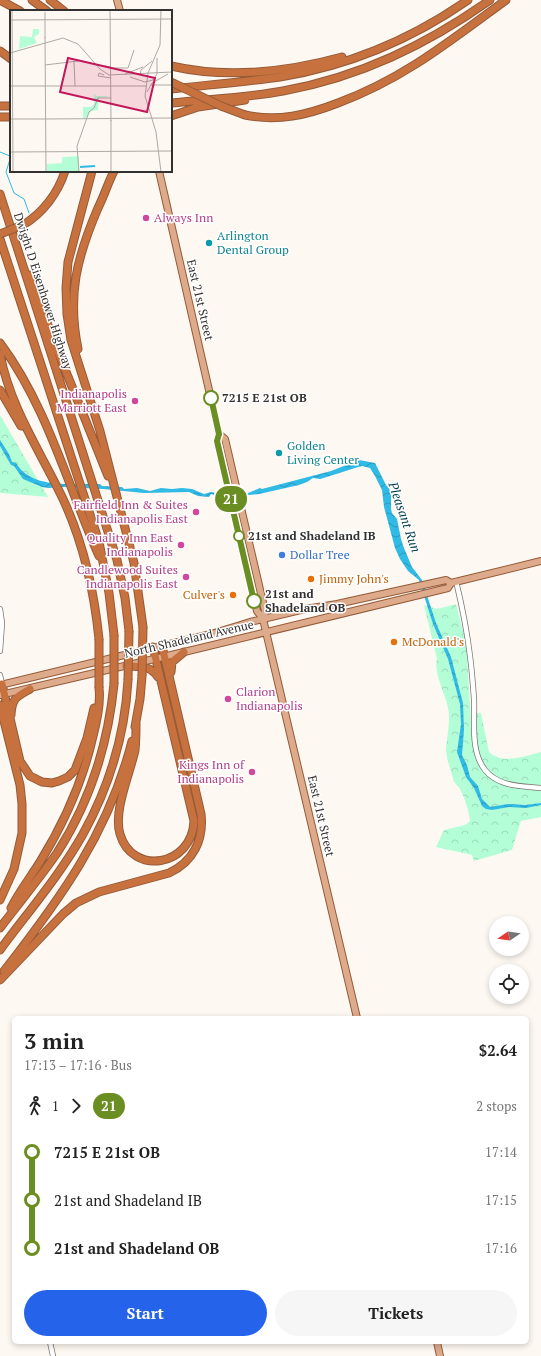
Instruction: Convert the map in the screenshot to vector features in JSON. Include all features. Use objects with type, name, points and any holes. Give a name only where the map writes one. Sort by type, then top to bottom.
[{"type":"highway","points":[[0,0],[18,10]]},
{"type":"highway","points":[[32,0],[46,10]]},
{"type":"highway","points":[[50,0],[63,10]]},
{"type":"highway","points":[[172,89],[266,79],[304,72],[361,56],[389,44],[434,21],[468,0]]},
{"type":"highway","points":[[172,116],[198,107],[241,101],[307,86],[338,78],[385,61],[460,21],[490,0]]},
{"type":"highway","points":[[172,82],[245,115],[274,118],[303,114],[366,92],[396,77],[421,62],[506,0]]},
{"type":"highway","points":[[172,66],[222,73],[274,71],[318,63],[389,44]]},
{"type":"highway","points":[[0,51],[10,58]]},
{"type":"highway","points":[[172,103],[268,94]]},
{"type":"highway","points":[[0,234],[23,225],[34,217],[45,206],[55,192],[64,172]]},
{"type":"highway","points":[[92,172],[70,255],[66,288],[68,327],[118,500],[134,563],[142,627],[142,676],[136,723],[135,749],[120,806],[118,820],[119,829],[124,842],[135,854],[151,860],[163,860],[176,855],[185,847],[192,835],[194,821],[153,647]]},
{"type":"highway","points":[[83,376],[74,322],[73,303],[75,282],[86,236],[114,172]]},
{"type":"highway","name":"Dwight D Eisenhower Highway","points":[[0,194],[121,574],[128,631],[128,680],[126,709],[118,748],[104,790],[93,816],[66,861],[0,950]]},
{"type":"highway","name":"Dwight D Eisenhower Highway","points":[[0,239],[84,500],[99,542],[112,610],[114,635],[114,684],[108,726],[100,760],[90,790],[57,853],[0,928]]},
{"type":"highway","points":[[15,241],[35,286],[51,334],[110,475]]},
{"type":"highway","points":[[0,343],[32,393],[105,571]]},
{"type":"highway","points":[[0,354],[12,398],[62,497],[79,538],[95,601],[99,639],[100,697],[93,737],[85,768],[74,795],[52,841],[18,894],[0,928]]},
{"type":"highway","points":[[0,390],[47,468]]},
{"type":"highway","points":[[0,980],[63,914],[76,903],[99,892],[169,873],[183,864],[194,851],[201,833],[201,814],[162,646]]},
{"type":"highway","points":[[171,680],[172,662],[184,652]]},
{"type":"highway","points":[[126,666],[148,668],[154,671],[160,681]]},
{"type":"highway","points":[[0,900],[14,869],[22,833],[22,804],[20,785],[1,684]]},
{"type":"highway","points":[[0,705],[20,761],[27,773],[42,782],[52,783],[61,781],[71,775],[78,764],[89,732],[99,688]]},
{"type":"highway","points":[[8,724],[14,700],[30,689]]},
{"type":"highway","points":[[0,715],[8,724]]},
{"type":"highway","points":[[0,976],[69,883],[89,850],[108,812],[120,782],[136,723]]},
{"type":"main road","points":[[117,0],[120,10]]},
{"type":"main road","name":"East 21st Street","points":[[159,172],[219,434],[217,441],[231,503],[257,611],[263,619],[357,1016]]},
{"type":"main road","name":"East 21st Street","points":[[219,434],[225,439],[240,502],[265,611],[263,619]]},
{"type":"main road","name":"North Shadeland Avenue","points":[[1,684],[211,634],[305,609],[337,604],[446,580],[454,582],[541,561]]},
{"type":"main road","name":"North Shadeland Avenue","points":[[2,695],[448,588],[454,582]]},
{"type":"main road","points":[[437,1344],[440,1356]]},
{"type":"street","points":[[454,582],[462,607],[470,655],[475,744],[479,759],[486,771],[500,782],[513,786],[541,788]]},
{"type":"street","points":[[0,609],[2,623],[0,651]]},
{"type":"street","points":[[0,674],[1,684]]},
{"type":"street","points":[[50,1344],[53,1356]]},
{"type":"green space","points":[[0,415],[48,497],[0,493]]},
{"type":"green space","points":[[456,604],[464,635],[467,655],[471,723],[477,713],[481,713],[489,752],[495,756],[507,759],[541,752],[541,817],[521,821],[512,850],[474,861],[472,855],[436,847],[444,830],[465,825],[470,821],[465,801],[460,789],[455,783],[447,756],[446,749],[449,712],[438,676],[436,664],[437,659],[424,605],[437,609]]},
{"type":"water","name":"Pleasant Run","points":[[0,440],[12,462],[16,463],[23,472],[32,478],[54,483],[100,484],[102,486],[122,487],[124,489],[137,488],[150,491],[161,488],[182,488],[192,489],[204,494],[211,492],[216,493],[219,491],[223,495],[248,493],[260,488],[262,489],[331,471],[359,460],[375,463],[389,488],[392,513],[397,519],[404,548],[412,567],[422,580],[436,623],[451,657],[463,703],[464,730],[462,755],[467,765],[470,777],[478,786],[482,799],[490,807],[508,804],[525,805],[541,803],[541,805],[526,808],[509,807],[492,810],[486,809],[482,806],[474,788],[466,777],[457,752],[461,724],[460,704],[448,659],[433,624],[419,580],[408,571],[395,548],[384,507],[382,490],[370,468],[362,466],[320,479],[313,478],[299,485],[259,494],[224,498],[216,497],[211,494],[209,497],[198,496],[189,492],[144,493],[65,487],[48,488],[23,479],[14,466],[11,465],[0,446]]},
{"type":"waterway","points":[[0,152],[10,156]]},
{"type":"waterway","points":[[10,159],[6,172],[14,193],[24,199],[29,213]]},
{"type":"bus line","name":"21","points":[[211,398],[219,434],[217,441],[254,601]]},
{"type":"place","name":"Always Inn","points":[[146,218]]},
{"type":"place","name":"Arlington Dental Group","points":[[209,243]]},
{"type":"place","name":"7215 E 21st OB","points":[[211,398]]},
{"type":"place","name":"Indianapolis Marriott East","points":[[135,401]]},
{"type":"place","name":"Golden Living Center","points":[[279,453]]},
{"type":"place","name":"Fairfield Inn & Suites Indianapolis East","points":[[196,512]]},
{"type":"place","name":"21st and Shadeland IB","points":[[239,536]]},
{"type":"place","name":"Quality Inn East Indianapolis","points":[[181,545]]},
{"type":"place","name":"Dollar Tree","points":[[282,555]]},
{"type":"place","name":"Candlewood Suites Indianapolis East","points":[[186,577]]},
{"type":"place","name":"Jimmy John's","points":[[311,579]]},
{"type":"place","name":"Culver's","points":[[233,595]]},
{"type":"place","name":"21st and Shadeland OB","points":[[254,601]]},
{"type":"place","name":"McDonald's","points":[[394,642]]},
{"type":"place","name":"Clarion Indianapolis","points":[[228,699]]},
{"type":"place","name":"Kings Inn of Indianapolis","points":[[252,772]]}]
